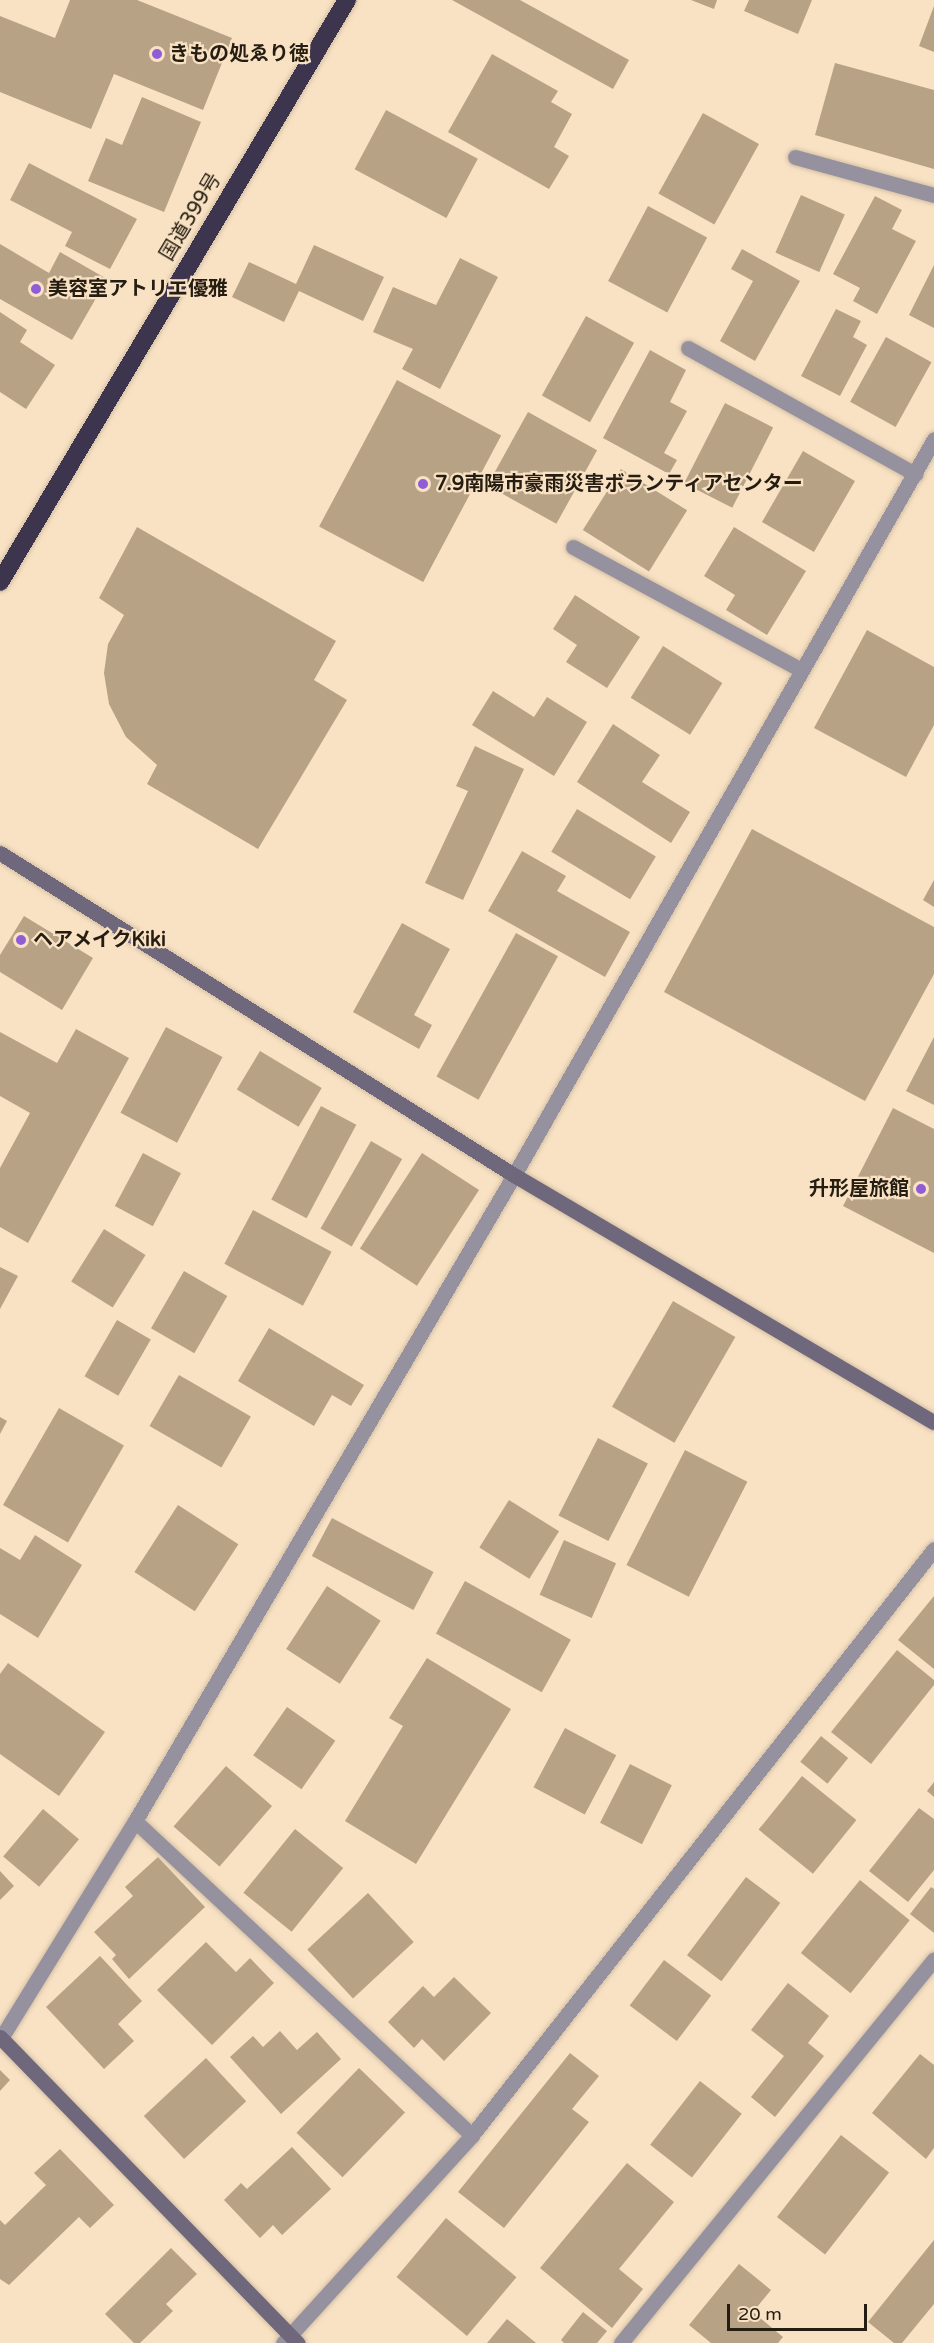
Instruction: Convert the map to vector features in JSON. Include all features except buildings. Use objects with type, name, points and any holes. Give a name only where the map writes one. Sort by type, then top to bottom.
[{"type":"highway","name":"国道399号","points":[[0,582],[347,0]]},
{"type":"street","points":[[795,157],[934,195]]},
{"type":"street","points":[[688,348],[915,474]]},
{"type":"street","points":[[934,439],[800,669],[514,1175],[135,1821],[0,2038],[290,2341],[472,2135],[934,1549]]},
{"type":"street","points":[[573,548],[800,669]]},
{"type":"street","points":[[0,853],[514,1175],[934,1422]]},
{"type":"street","points":[[135,1821],[472,2135]]},
{"type":"street","points":[[621,2343],[934,1959]]},
{"type":"place","name":"きもの処ゑり徳","points":[[157,54]]},
{"type":"place","name":"美容室アトリエ優雅","points":[[36,289]]},
{"type":"place","name":"7.9南陽市豪雨災害ボランティアセンター","points":[[423,484]]},
{"type":"place","name":"ヘアメイクKiki","points":[[21,940]]},
{"type":"place","name":"升形屋旅館","points":[[921,1189]]}]
